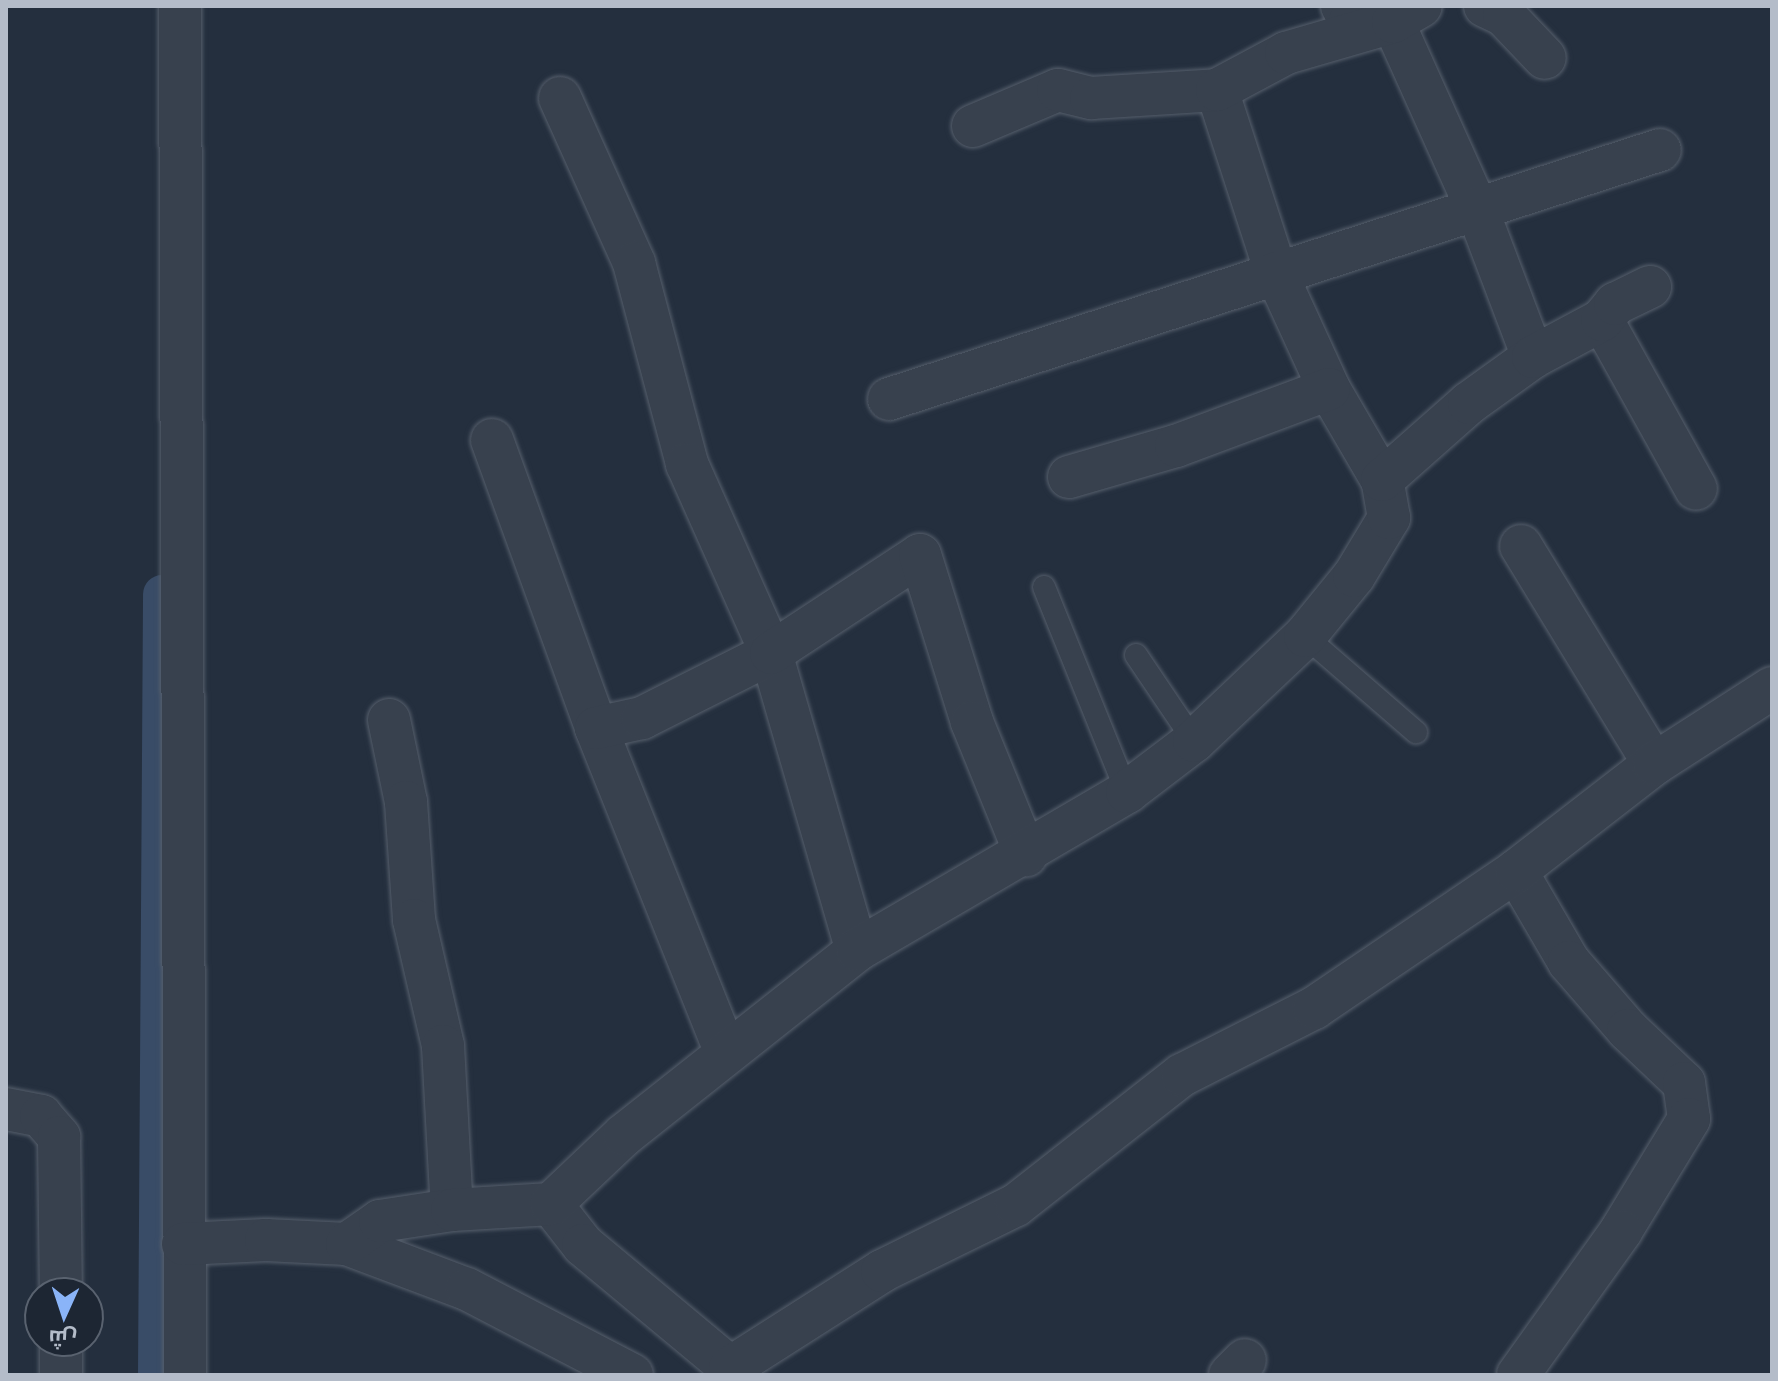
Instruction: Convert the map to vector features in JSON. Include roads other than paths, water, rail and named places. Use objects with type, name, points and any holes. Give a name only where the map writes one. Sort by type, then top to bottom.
[{"type":"street","points":[[180,6],[185,1375]]},
{"type":"street","points":[[1342,6],[1350,21],[1407,14]]},
{"type":"street","points":[[1485,6],[1504,15],[1545,58]]},
{"type":"street","points":[[973,126],[1058,90],[1091,98],[1217,90],[1286,53],[1407,14]]},
{"type":"street","points":[[1407,14],[1533,357]]},
{"type":"street","points":[[347,1244],[380,1221],[452,1210],[551,1204],[624,1135],[857,950],[1026,855],[1127,792],[1194,741],[1305,636],[1354,576],[1389,518],[1382,480],[1329,389],[1276,273],[1217,90]]},
{"type":"street","points":[[560,98],[634,263],[687,464],[771,653],[857,950]]},
{"type":"street","points":[[889,399],[1091,338],[1276,273],[1660,150]]},
{"type":"street","points":[[1382,480],[1469,403],[1533,357],[1602,320],[1615,304],[1650,287]]},
{"type":"street","points":[[1602,320],[1696,489]]},
{"type":"street","points":[[1069,477],[1176,446],[1329,389]]},
{"type":"street","points":[[492,440],[596,728],[726,1053]]},
{"type":"street","points":[[1521,546],[1654,764]]},
{"type":"street","points":[[596,728],[642,718],[771,653],[920,555],[972,722],[1026,855]]},
{"type":"street","points":[[551,1204],[583,1245],[735,1372],[882,1271],[1016,1205],[1182,1075],[1314,1008],[1516,871],[1654,764],[1772,688]]},
{"type":"street","points":[[389,720],[406,802],[414,920],[443,1046],[452,1210]]},
{"type":"street","points":[[1516,871],[1569,962],[1628,1030],[1684,1083],[1689,1119],[1621,1231],[1518,1375]]},
{"type":"street","points":[[6,1109],[41,1116],[59,1137],[61,1277]]},
{"type":"street","points":[[183,1244],[266,1240],[347,1244],[467,1289],[632,1375]]},
{"type":"lane","points":[[1044,587],[1127,792]]},
{"type":"lane","points":[[1305,636],[1416,732]]},
{"type":"lane","points":[[1136,655],[1194,741]]},
{"type":"waterway","points":[[157,1375],[162,594]]}]
